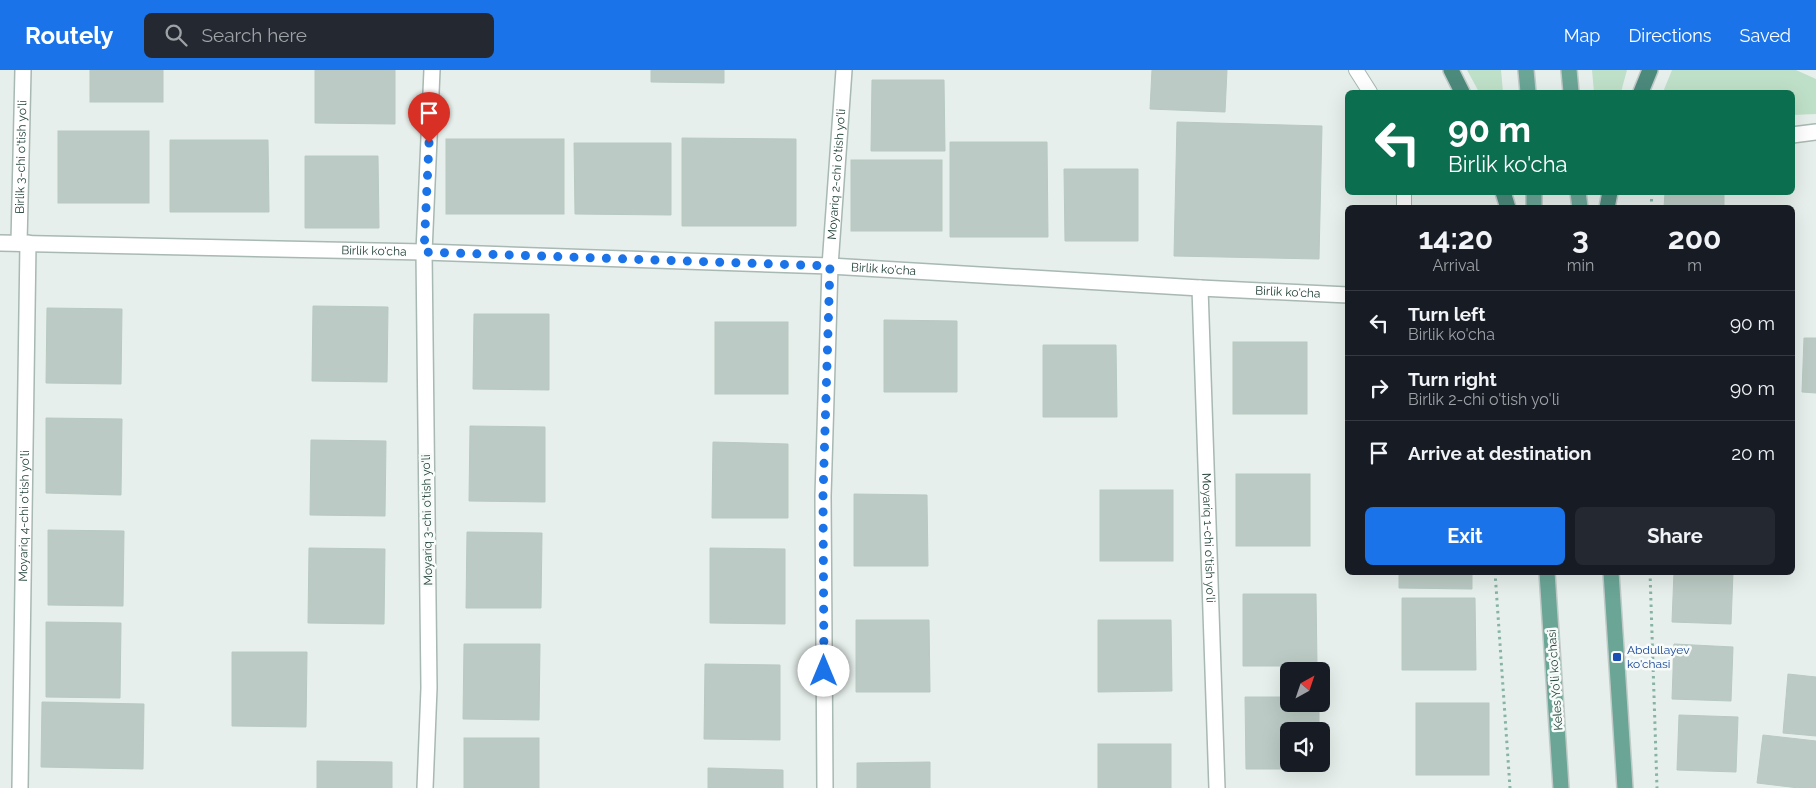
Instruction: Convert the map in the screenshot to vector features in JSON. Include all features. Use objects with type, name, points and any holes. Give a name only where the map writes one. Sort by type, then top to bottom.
[{"type":"highway","points":[[1451,70],[1461,90]]},
{"type":"highway","points":[[1642,90],[1650,70]]},
{"type":"main road","points":[[1526,70],[1528,90]]},
{"type":"main road","points":[[1569,70],[1571,90]]},
{"type":"main road","name":"Keles Yoʻli koʻchasi","points":[[1547,575],[1561,788]]},
{"type":"main road","points":[[1611,575],[1625,788]]},
{"type":"street","name":"Birlik 3-chi o'tish yo'li","points":[[23,70],[24,243]]},
{"type":"street","name":"Moyariq 3-chi o'tish yo'li","points":[[425,788],[429,688],[424,252],[432,70]]},
{"type":"street","name":"Moyariq 2-chi o'tish yo'li","points":[[825,788],[823,496],[830,266],[844,70]]},
{"type":"street","points":[[1795,135],[1816,132]]},
{"type":"street","name":"Birlik ko'cha","points":[[0,243],[424,252],[830,266],[1345,295]]},
{"type":"street","name":"Moyariq 4-chi o'tish yo'li","points":[[20,788],[24,243]]},
{"type":"street","name":"Moyariq 1-chi o'tish yo'li","points":[[1200,288],[1217,788]]},
{"type":"lane","points":[[1356,70],[1369,90]]},
{"type":"path","points":[[1495,575],[1510,788]]},
{"type":"path","points":[[1650,575],[1657,788]]},
{"type":"green space","points":[[1467,70],[1501,70],[1503,90],[1478,90]]},
{"type":"green space","points":[[1592,70],[1627,70],[1622,90],[1594,90]]},
{"type":"green space","points":[[1672,70],[1796,70],[1816,79],[1816,114],[1795,115],[1795,90],[1664,90]]},
{"type":"building","points":[[90,70],[163,70],[163,102],[90,102]]},
{"type":"building","points":[[315,70],[395,70],[395,124],[315,123]]},
{"type":"building","points":[[651,70],[724,70],[724,83],[651,82]]},
{"type":"building","points":[[1152,70],[1227,70],[1225,112],[1150,109]]},
{"type":"building","points":[[872,80],[944,80],[945,151],[871,151]]},
{"type":"building","points":[[1177,122],[1322,126],[1319,259],[1174,256]]},
{"type":"building","points":[[58,131],[149,131],[149,203],[58,203]]},
{"type":"building","points":[[682,138],[796,139],[796,226],[682,226]]},
{"type":"building","points":[[446,139],[564,139],[564,214],[446,214]]},
{"type":"building","points":[[170,140],[268,140],[269,212],[170,212]]},
{"type":"building","points":[[950,142],[1047,142],[1048,237],[950,237]]},
{"type":"building","points":[[574,143],[671,143],[671,215],[575,214]]},
{"type":"building","points":[[305,156],[378,156],[379,228],[305,228]]},
{"type":"building","points":[[851,160],[942,160],[942,231],[851,231]]},
{"type":"building","points":[[1064,169],[1138,169],[1138,241],[1065,241]]},
{"type":"building","points":[[1665,195],[1724,195],[1724,205],[1664,205]]},
{"type":"building","points":[[313,306],[388,307],[387,382],[312,381]]},
{"type":"building","points":[[47,308],[122,309],[121,384],[46,383]]},
{"type":"building","points":[[474,314],[549,314],[549,390],[473,389]]},
{"type":"building","points":[[884,320],[957,321],[957,392],[884,392]]},
{"type":"building","points":[[715,322],[788,322],[788,394],[715,394]]},
{"type":"building","points":[[1804,338],[1816,338],[1816,393],[1802,392]]},
{"type":"building","points":[[1233,342],[1307,342],[1307,414],[1233,414]]},
{"type":"building","points":[[1043,345],[1116,345],[1117,417],[1043,417]]},
{"type":"building","points":[[46,418],[122,419],[121,495],[46,493]]},
{"type":"building","points":[[470,426],[545,427],[545,502],[469,501]]},
{"type":"building","points":[[311,440],[386,441],[385,516],[310,515]]},
{"type":"building","points":[[713,442],[788,444],[788,518],[712,518]]},
{"type":"building","points":[[1236,474],[1310,474],[1310,546],[1236,546]]},
{"type":"building","points":[[1100,490],[1173,490],[1173,561],[1100,561]]},
{"type":"building","points":[[854,494],[927,495],[928,566],[854,566]]},
{"type":"building","points":[[48,530],[124,531],[123,606],[48,605]]},
{"type":"building","points":[[467,532],[542,533],[541,608],[466,608]]},
{"type":"building","points":[[309,548],[385,549],[384,624],[308,623]]},
{"type":"building","points":[[710,548],[785,549],[785,624],[710,623]]},
{"type":"building","points":[[1399,575],[1472,575],[1472,589],[1399,588]]},
{"type":"building","points":[[1674,575],[1733,575],[1731,624],[1672,622]]},
{"type":"building","points":[[1243,594],[1316,594],[1317,662],[1280,662],[1280,666],[1243,666]]},
{"type":"building","points":[[1402,598],[1475,598],[1476,670],[1402,670]]},
{"type":"building","points":[[856,620],[929,620],[930,692],[856,692]]},
{"type":"building","points":[[1098,620],[1171,620],[1172,691],[1098,692]]},
{"type":"building","points":[[46,622],[121,623],[120,698],[46,697]]},
{"type":"building","points":[[464,644],[540,644],[539,720],[463,719]]},
{"type":"building","points":[[1674,644],[1733,647],[1731,701],[1672,699]]},
{"type":"building","points":[[232,652],[307,652],[306,727],[232,726]]},
{"type":"building","points":[[705,664],[780,665],[780,740],[704,739]]},
{"type":"building","points":[[1788,674],[1816,677],[1816,736],[1783,733]]},
{"type":"building","points":[[1245,697],[1280,697],[1280,712],[1319,712],[1319,722],[1280,722],[1280,769],[1246,769]]},
{"type":"building","points":[[42,702],[144,704],[143,769],[41,767]]},
{"type":"building","points":[[1416,703],[1489,703],[1489,775],[1416,775]]},
{"type":"building","points":[[1679,715],[1738,717],[1736,772],[1677,770]]},
{"type":"building","points":[[1763,735],[1816,741],[1816,788],[1757,783]]},
{"type":"building","points":[[464,738],[539,738],[539,788],[464,788]]},
{"type":"building","points":[[1098,744],[1171,744],[1171,788],[1098,788]]},
{"type":"building","points":[[317,761],[392,762],[392,788],[317,788]]},
{"type":"building","points":[[930,762],[930,788],[857,788],[857,763]]},
{"type":"building","points":[[708,768],[783,770],[783,788],[708,788]]},
{"type":"place","name":"Abdullayev ko'chasi","points":[[1617,657]]},
{"type":"route","points":[[429,143],[424,252],[830,266],[823,496],[824,671]]}]
